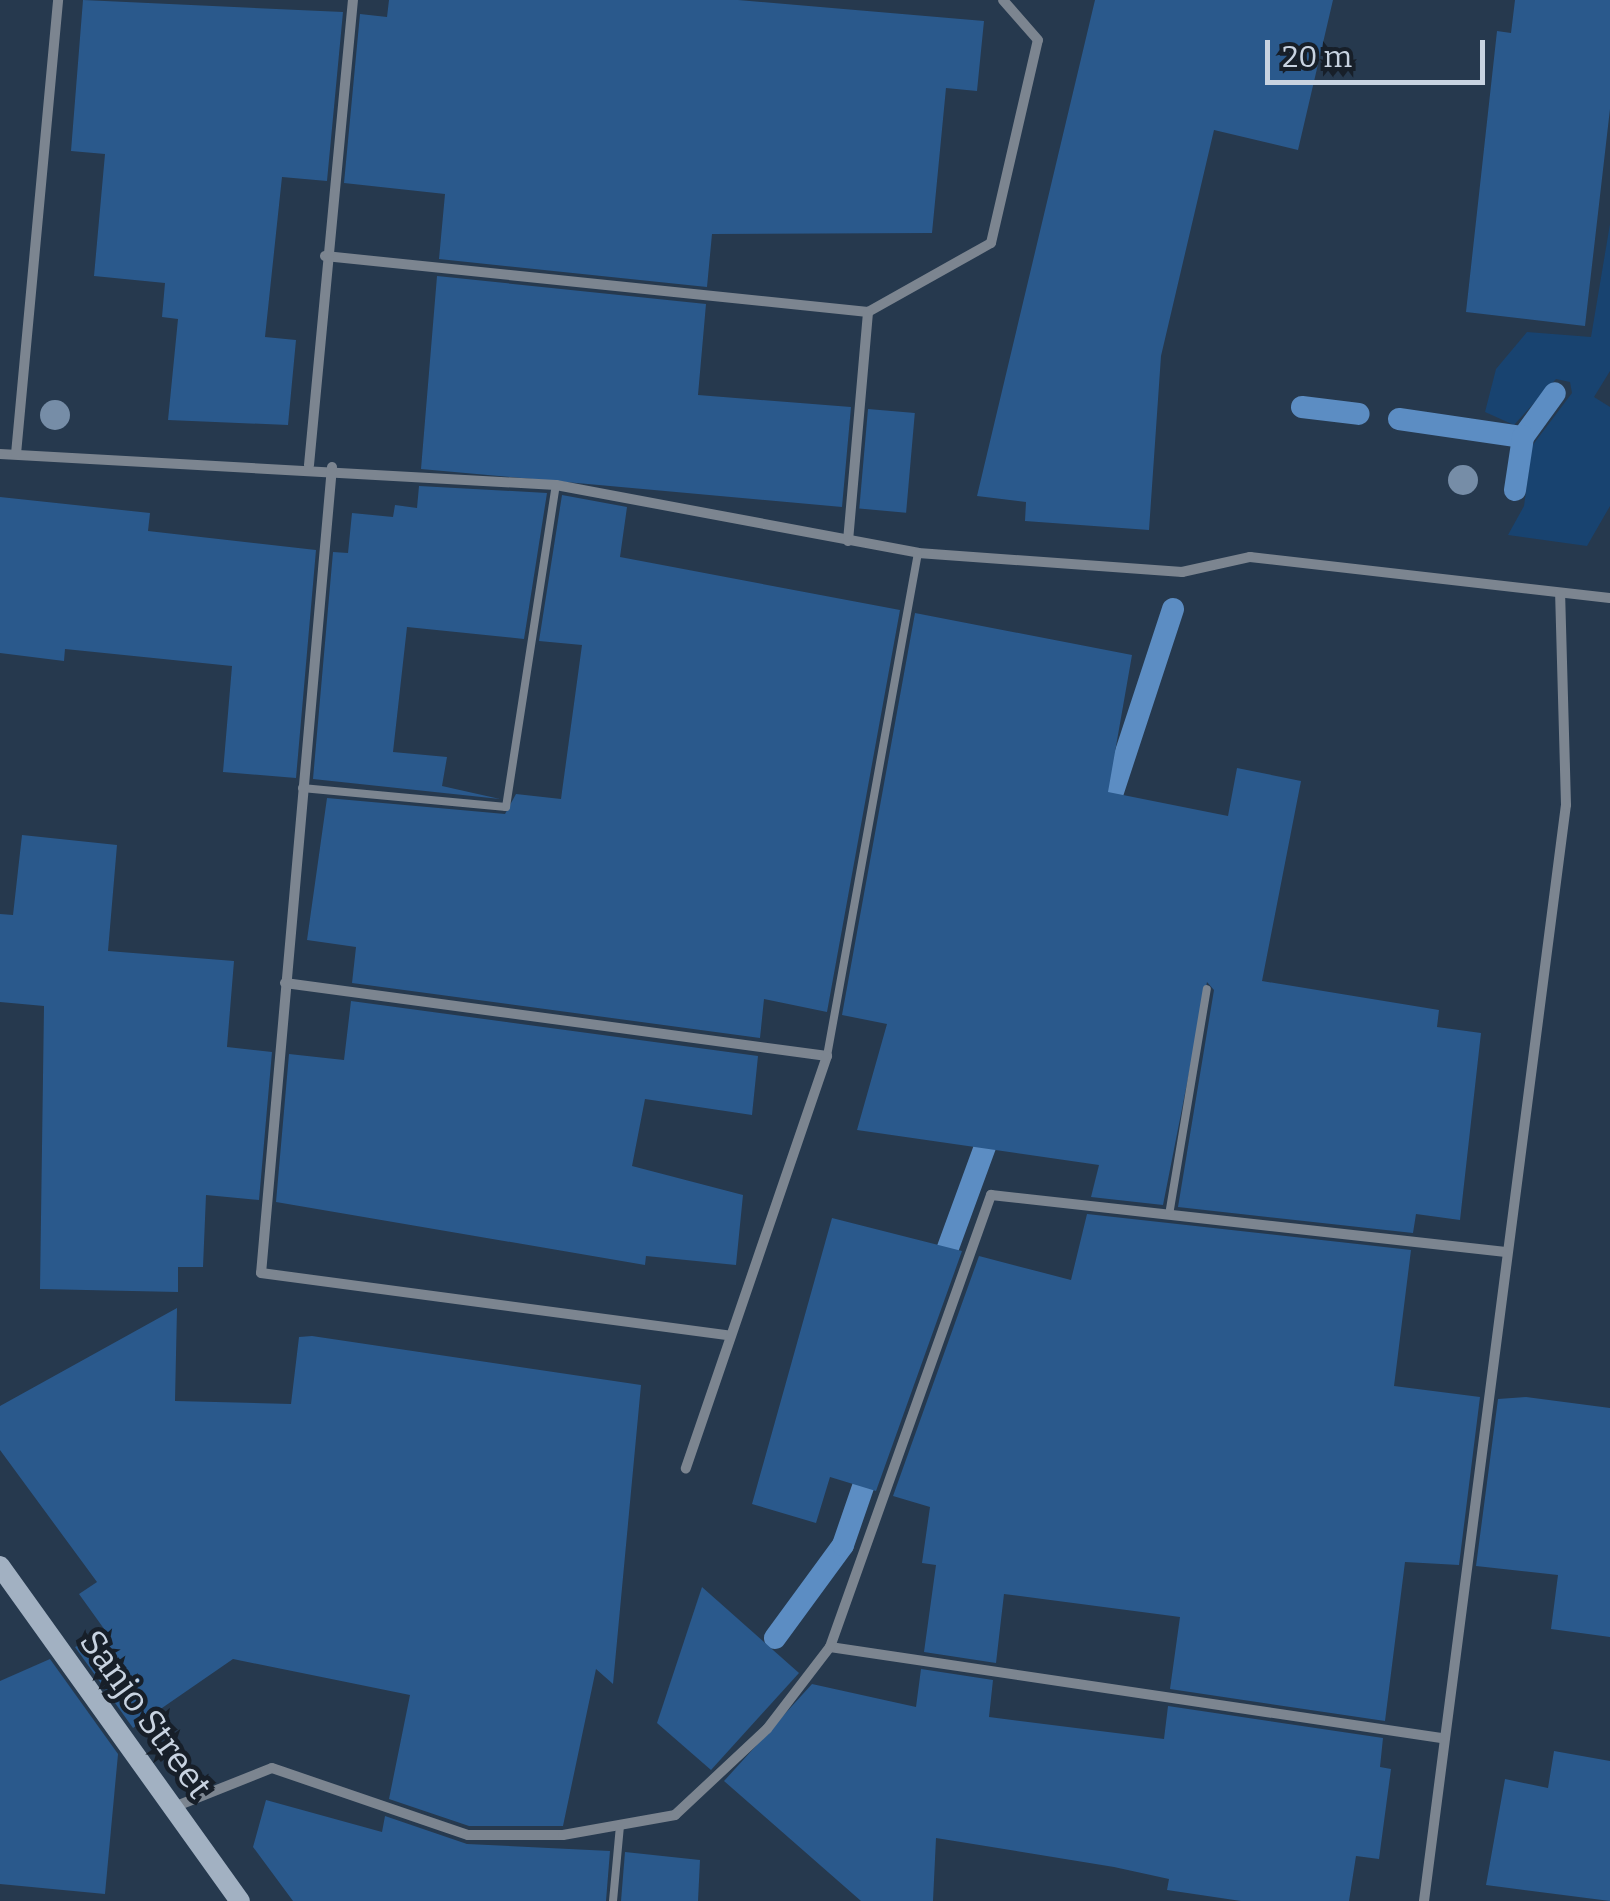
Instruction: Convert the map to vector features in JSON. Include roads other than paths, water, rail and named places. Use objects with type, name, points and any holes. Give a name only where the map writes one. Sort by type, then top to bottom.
[{"type":"main road","name":"Sanjo Street","points":[[0,1566],[240,1901]]},
{"type":"street","points":[[16,454],[58,0]]},
{"type":"street","points":[[309,466],[325,256],[353,0]]},
{"type":"street","points":[[325,256],[868,312],[991,242],[1038,40],[1002,0]]},
{"type":"street","points":[[848,540],[868,312]]},
{"type":"street","points":[[0,454],[332,467],[556,485],[918,553],[1182,572],[1250,557],[1560,593],[1609,595]]},
{"type":"street","points":[[332,467],[261,1273],[727,1336]]},
{"type":"street","points":[[1424,1901],[1441,1738],[1566,805],[1560,593]]},
{"type":"street","points":[[285,983],[828,1056],[727,1336],[686,1468]]},
{"type":"street","points":[[173,1808],[272,1768],[468,1835],[620,1825],[675,1815],[767,1729],[830,1647],[990,1195],[1506,1252]]},
{"type":"street","points":[[830,1647],[1441,1738]]},
{"type":"lane","points":[[302,788],[506,806],[556,485]]},
{"type":"lane","points":[[828,1056],[918,553]]},
{"type":"lane","points":[[1169,1215],[1207,990]]},
{"type":"lane","points":[[613,1901],[620,1825]]},
{"type":"waterway","points":[[1399,419],[1523,437],[1555,393]]},
{"type":"waterway","points":[[1302,407],[1359,414]]},
{"type":"waterway","points":[[1515,490],[1523,437]]},
{"type":"waterway","points":[[1104,819],[1173,609]]},
{"type":"waterway","points":[[938,1275],[994,1122]]},
{"type":"waterway","points":[[775,1638],[843,1545],[872,1461]]}]
